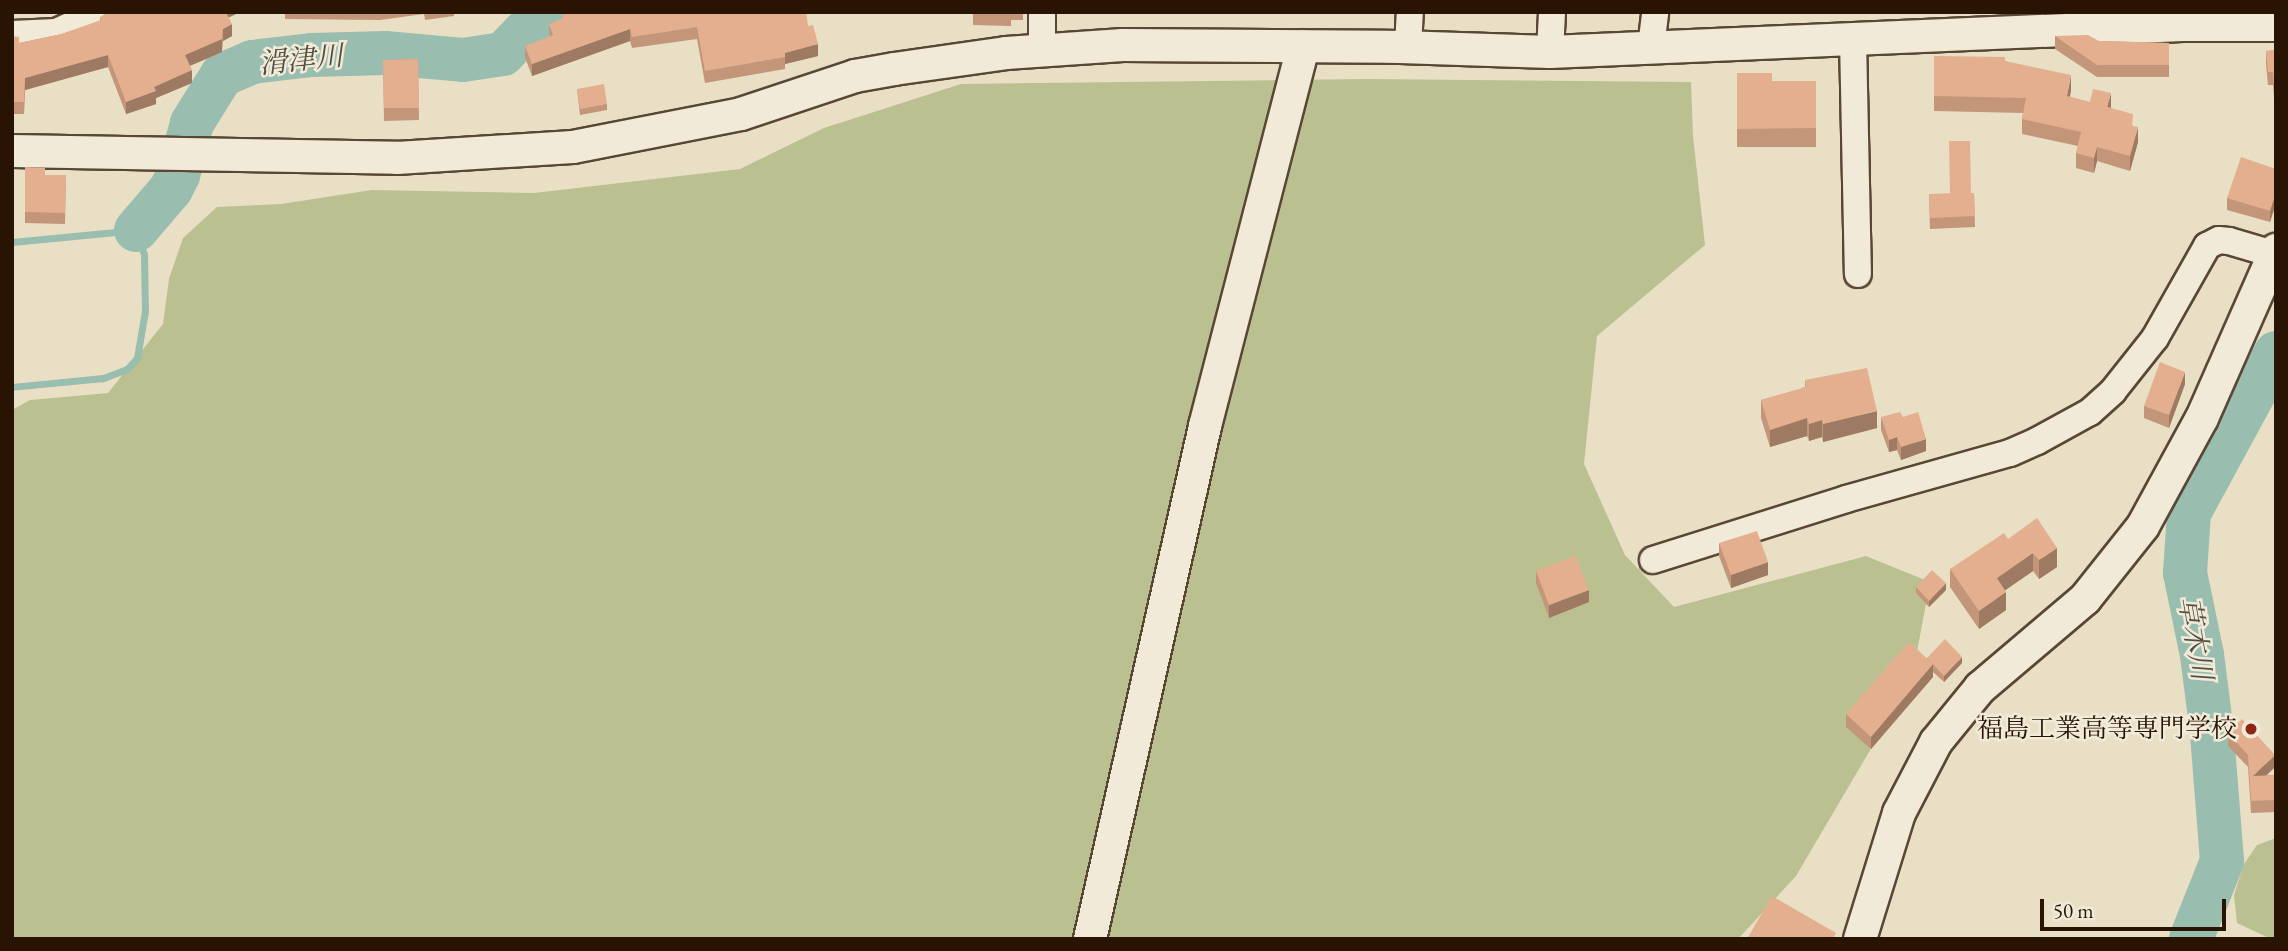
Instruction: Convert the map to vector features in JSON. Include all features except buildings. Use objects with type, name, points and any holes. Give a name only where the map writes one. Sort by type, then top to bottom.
[{"type":"street","points":[[12,34],[56,32],[100,12]]},
{"type":"street","points":[[1042,12],[1042,50]]},
{"type":"street","points":[[1409,47],[1410,12]]},
{"type":"street","points":[[1550,52],[1552,12]]},
{"type":"street","points":[[1651,47],[1655,12]]},
{"type":"street","points":[[12,151],[397,158],[573,147],[741,114],[855,76],[965,57],[1123,45],[1409,47],[1550,52],[2182,25],[2276,25]]},
{"type":"street","points":[[1853,39],[1858,274]]},
{"type":"street","points":[[1090,939],[1205,426],[1303,46]]},
{"type":"street","points":[[1653,559],[1846,499],[2010,453],[2037,441],[2090,412],[2113,391],[2155,338],[2207,246],[2220,240],[2274,252],[2202,418],[2143,526],[2085,599],[1980,688],[1936,742],[1899,813],[1860,939]]},
{"type":"green space","points":[[1367,79],[1691,82],[1693,136],[1705,245],[1597,336],[1584,464],[1625,555],[1674,607],[1866,556],[1930,582],[1912,679],[1796,876],[1738,939],[12,939],[12,410],[30,400],[108,393],[163,324],[169,279],[183,238],[217,207],[281,204],[372,190],[534,193],[740,169],[824,128],[961,84]]},
{"type":"green space","points":[[2276,838],[2276,939],[2271,939],[2237,923],[2234,895],[2244,864],[2257,845]]},
{"type":"waterway","name":"滑津川","points":[[136,230],[171,189],[178,175],[192,123],[222,75],[252,62],[312,55],[385,53],[463,60],[503,54],[544,12]]},
{"type":"waterway","points":[[12,242],[136,230],[144,255],[145,311],[137,358],[127,369],[103,378],[12,387]]},
{"type":"waterway","name":"草木川","points":[[2191,939],[2222,861],[2212,733],[2202,655],[2185,573],[2189,513],[2276,353]]},
{"type":"place","name":"福島工業高等専門学校","points":[[2251,729]]}]
